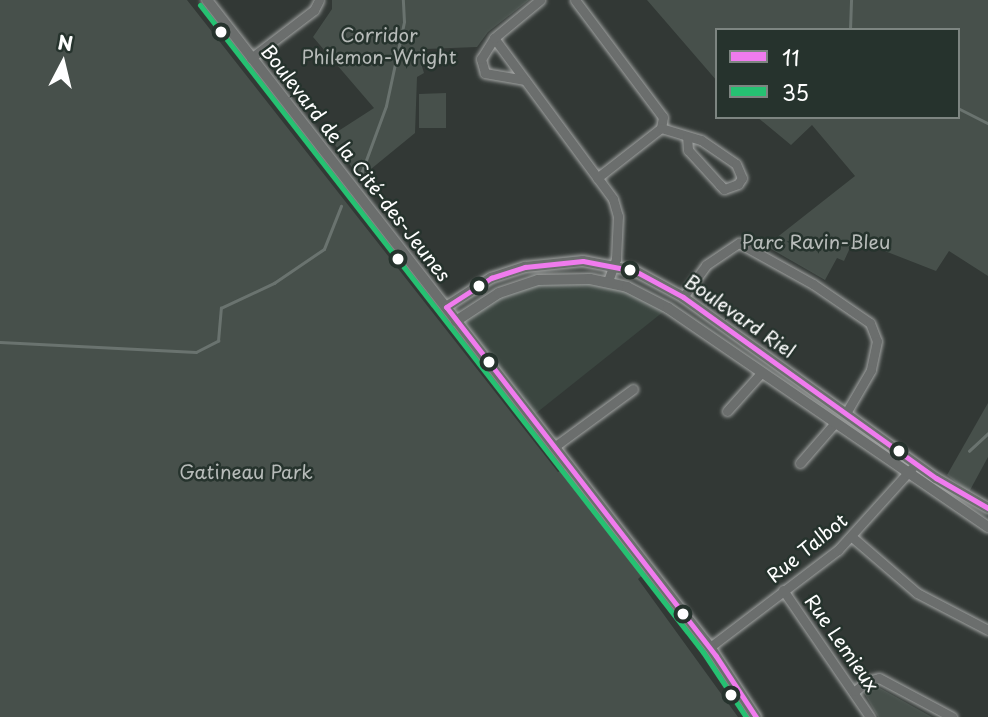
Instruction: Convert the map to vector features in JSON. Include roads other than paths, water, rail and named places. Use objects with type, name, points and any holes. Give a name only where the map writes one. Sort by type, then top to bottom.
[{"type":"street","name":"Boulevard de la Cité-des-Jeunes","points":[[207,0],[710,647],[755,717]]},
{"type":"street","points":[[251,58],[314,10],[319,0]]},
{"type":"street","points":[[525,80],[491,75],[481,69],[481,59],[494,38],[540,0]]},
{"type":"street","points":[[575,0],[661,111],[661,128]]},
{"type":"street","points":[[494,38],[617,208],[615,266],[608,281]]},
{"type":"street","points":[[661,128],[701,140],[736,164],[742,177],[738,184],[724,189],[688,150],[687,137]]},
{"type":"street","points":[[597,178],[661,128]]},
{"type":"street","points":[[683,297],[706,265],[739,243],[813,284],[870,323],[877,341],[871,370],[846,413]]},
{"type":"street","name":"Boulevard Riel","points":[[446,307],[479,284],[525,267],[564,261],[615,266],[650,278],[683,297],[916,464],[988,508]]},
{"type":"street","name":"Boulevard Riel","points":[[456,321],[488,298],[525,283],[565,278],[608,281],[659,302],[906,475],[988,527]]},
{"type":"street","points":[[727,411],[762,372]]},
{"type":"street","points":[[554,447],[632,389]]},
{"type":"street","points":[[800,463],[834,424]]},
{"type":"street","name":"Rue Talbot","points":[[710,647],[852,537],[916,464]]},
{"type":"street","points":[[852,537],[916,593],[988,630]]},
{"type":"street","name":"Rue Lemieux","points":[[783,590],[855,691],[870,717]]},
{"type":"street","points":[[855,691],[878,678],[952,717]]},
{"type":"waterway","points":[[361,174],[386,106],[404,22],[403,0]]},
{"type":"waterway","points":[[850,28],[851,0]]},
{"type":"waterway","points":[[960,109],[988,123]]},
{"type":"waterway","points":[[0,342],[196,352],[218,341],[221,308],[274,283],[324,249],[341,206]]},
{"type":"waterway","points":[[969,451],[988,433]]},
{"type":"park label","name":"Corridor Philemon-Wright","points":[[379,46]]},
{"type":"park label","name":"Parc Ravin-Bleu","points":[[816,242]]},
{"type":"park label","name":"Gatineau Park","points":[[246,472]]}]
